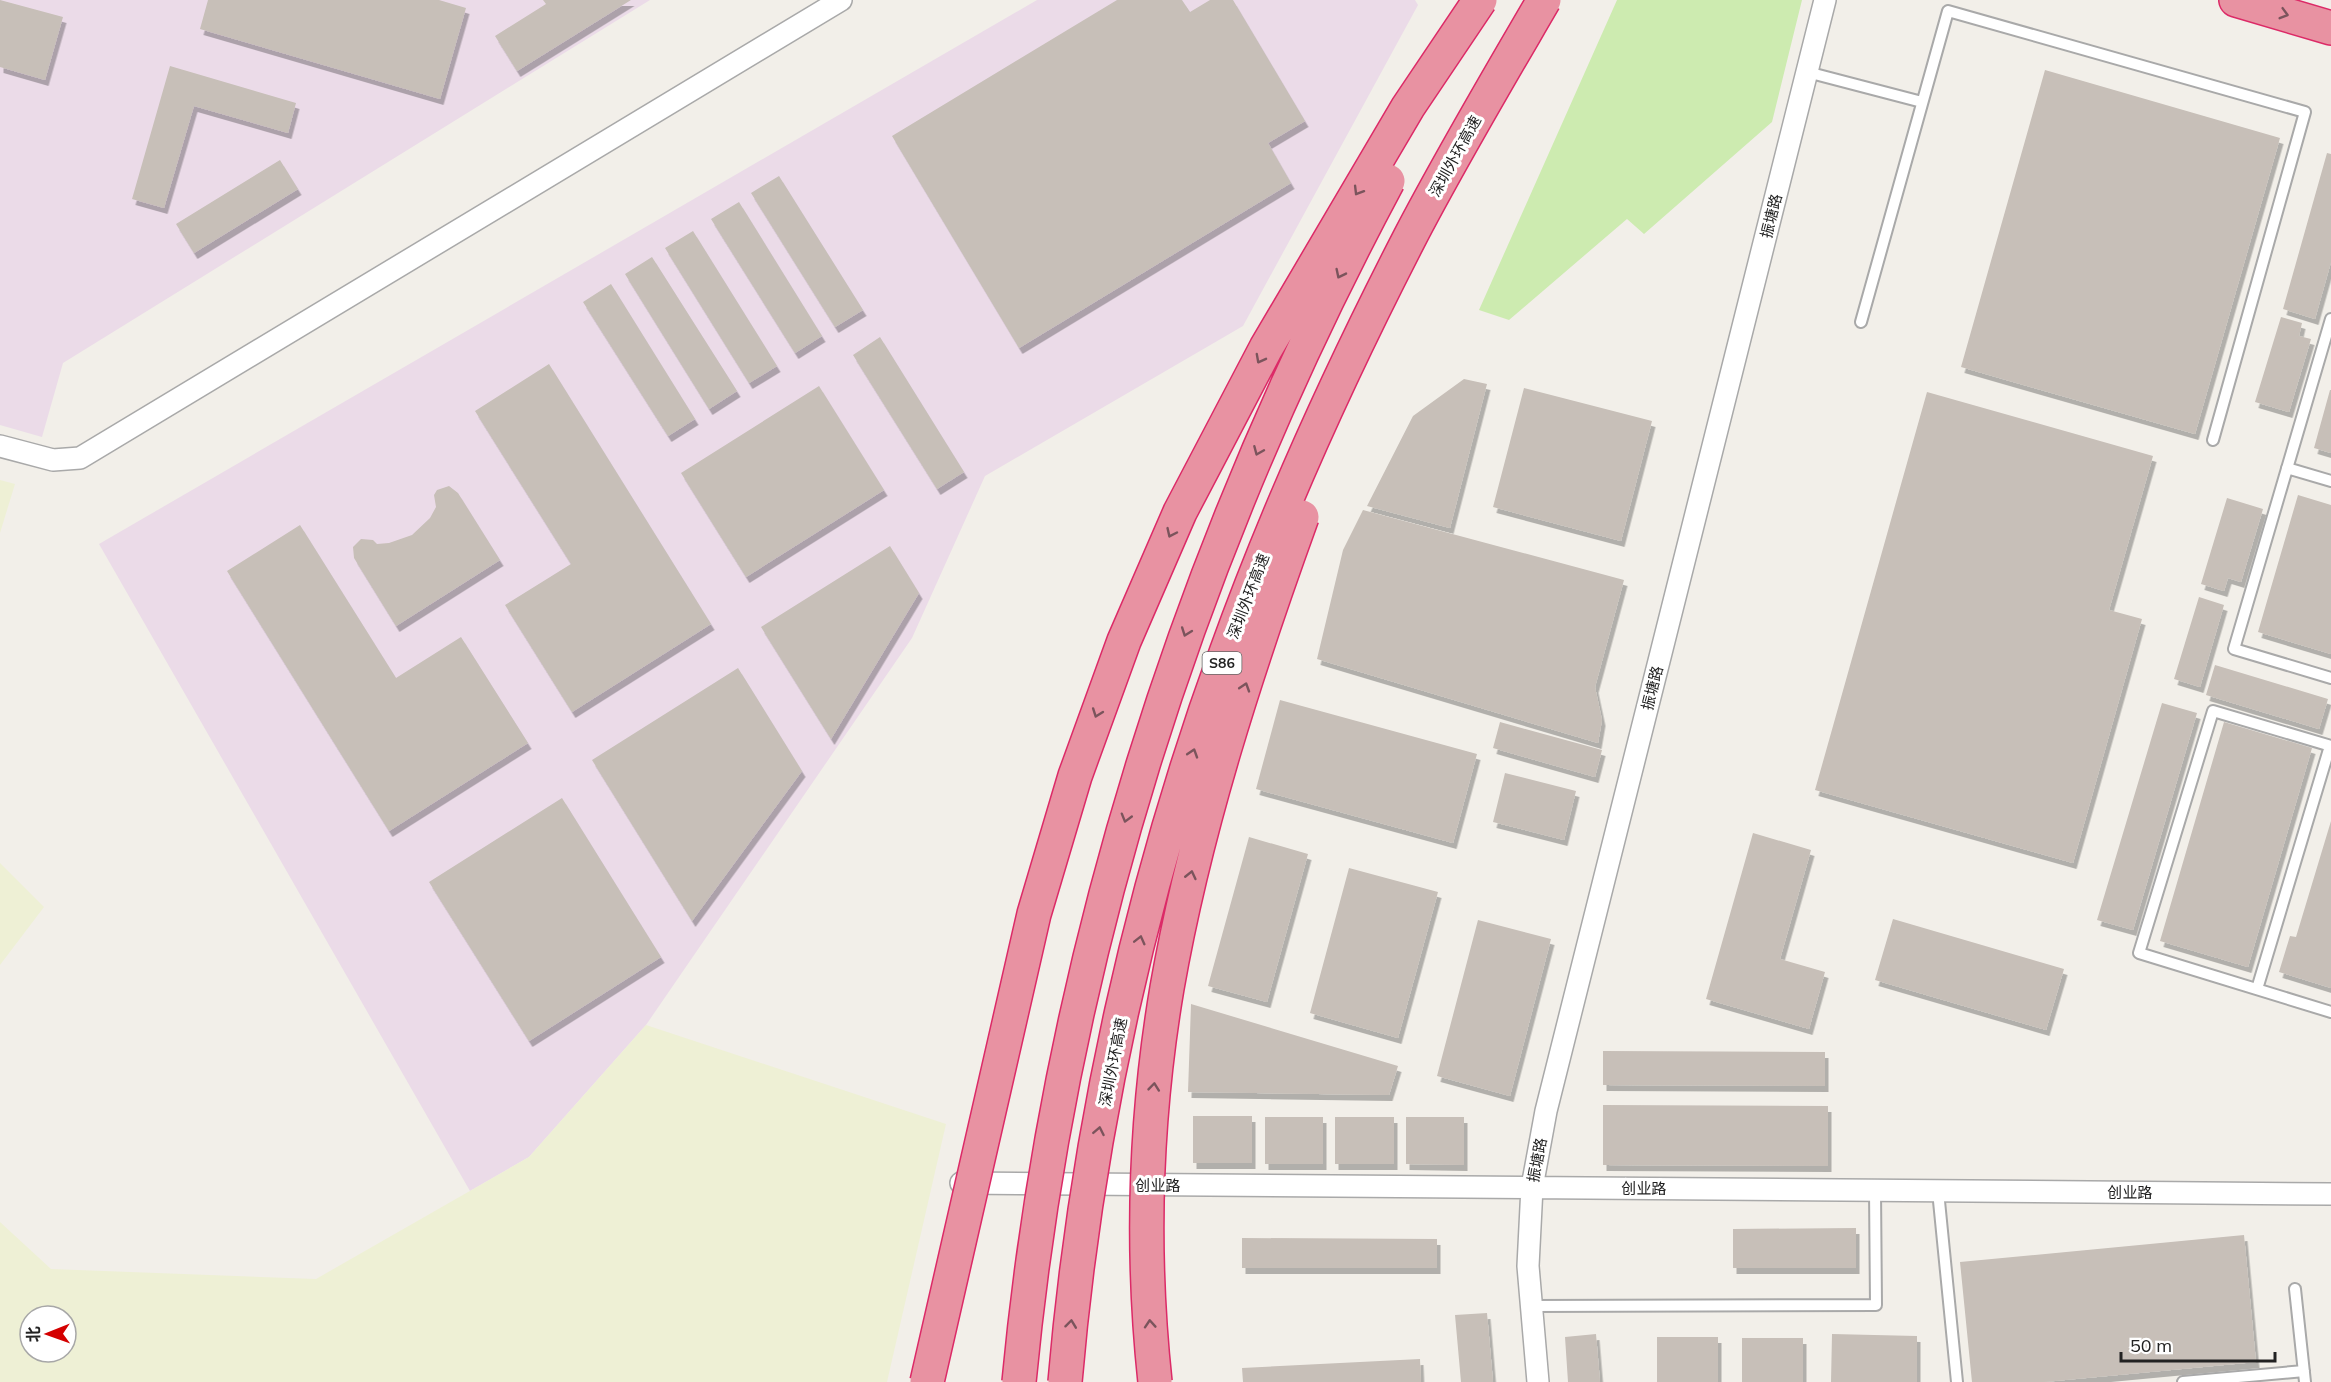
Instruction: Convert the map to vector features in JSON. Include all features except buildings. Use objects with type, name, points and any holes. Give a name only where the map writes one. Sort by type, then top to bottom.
[{"type":"highway","points":[[927,1382],[1034,914],[1072,785],[1124,641],[1180,512],[1266,348],[1408,107],[1480,0]]},
{"type":"highway","points":[[1019,1382],[1043,1187],[1070,1047],[1101,910],[1158,711],[1206,579],[1288,383],[1373,208],[1486,0]]},
{"type":"highway","name":"深圳外环高速","points":[[1065,1382],[1094,1156],[1133,965],[1167,839],[1205,715],[1248,594],[1306,456],[1378,302],[1427,207],[1544,0]]},
{"type":"highway","points":[[2236,0],[2331,28]]},
{"type":"highway","points":[[1155,1382],[1147,1272],[1149,1157],[1159,1042],[1179,927],[1209,804],[1236,715],[1294,538],[1378,302]]},
{"type":"street","points":[[0,446],[53,460],[80,458],[841,0]]},
{"type":"street","name":"振塘路","points":[[1538,1382],[1528,1266],[1532,1188],[1549,1099],[1825,0]]},
{"type":"street","name":"创业路","points":[[957,1183],[2331,1194]]},
{"type":"lane","points":[[1862,322],[1948,11],[2305,112],[2213,440]]},
{"type":"lane","points":[[1807,72],[1923,102]]},
{"type":"lane","points":[[2331,319],[2234,649],[2331,678]]},
{"type":"lane","points":[[2287,468],[2331,481]]},
{"type":"lane","points":[[2257,989],[2331,746],[2213,711],[2139,953],[2331,1012]]},
{"type":"lane","points":[[1531,1306],[1876,1305],[1875,1190]]},
{"type":"lane","points":[[1938,1191],[1957,1382]]},
{"type":"lane","points":[[2183,1382],[2304,1376],[2295,1289]]},
{"type":"shaded area","points":[[0,0],[650,0],[63,363],[42,437],[0,425]]},
{"type":"shaded area","points":[[1037,0],[1415,0],[1418,5],[1243,326],[985,476],[912,638],[646,1025],[529,1157],[470,1191],[99,544]]},
{"type":"green space","points":[[1617,0],[1802,0],[1772,122],[1644,234],[1627,219],[1509,320],[1479,310]]},
{"type":"green space","points":[[0,480],[15,484],[0,533]]},
{"type":"green space","points":[[0,863],[44,907],[0,965]]},
{"type":"green space","points":[[646,1025],[946,1124],[887,1382],[0,1382],[0,1222],[51,1269],[316,1279],[529,1157]]}]
